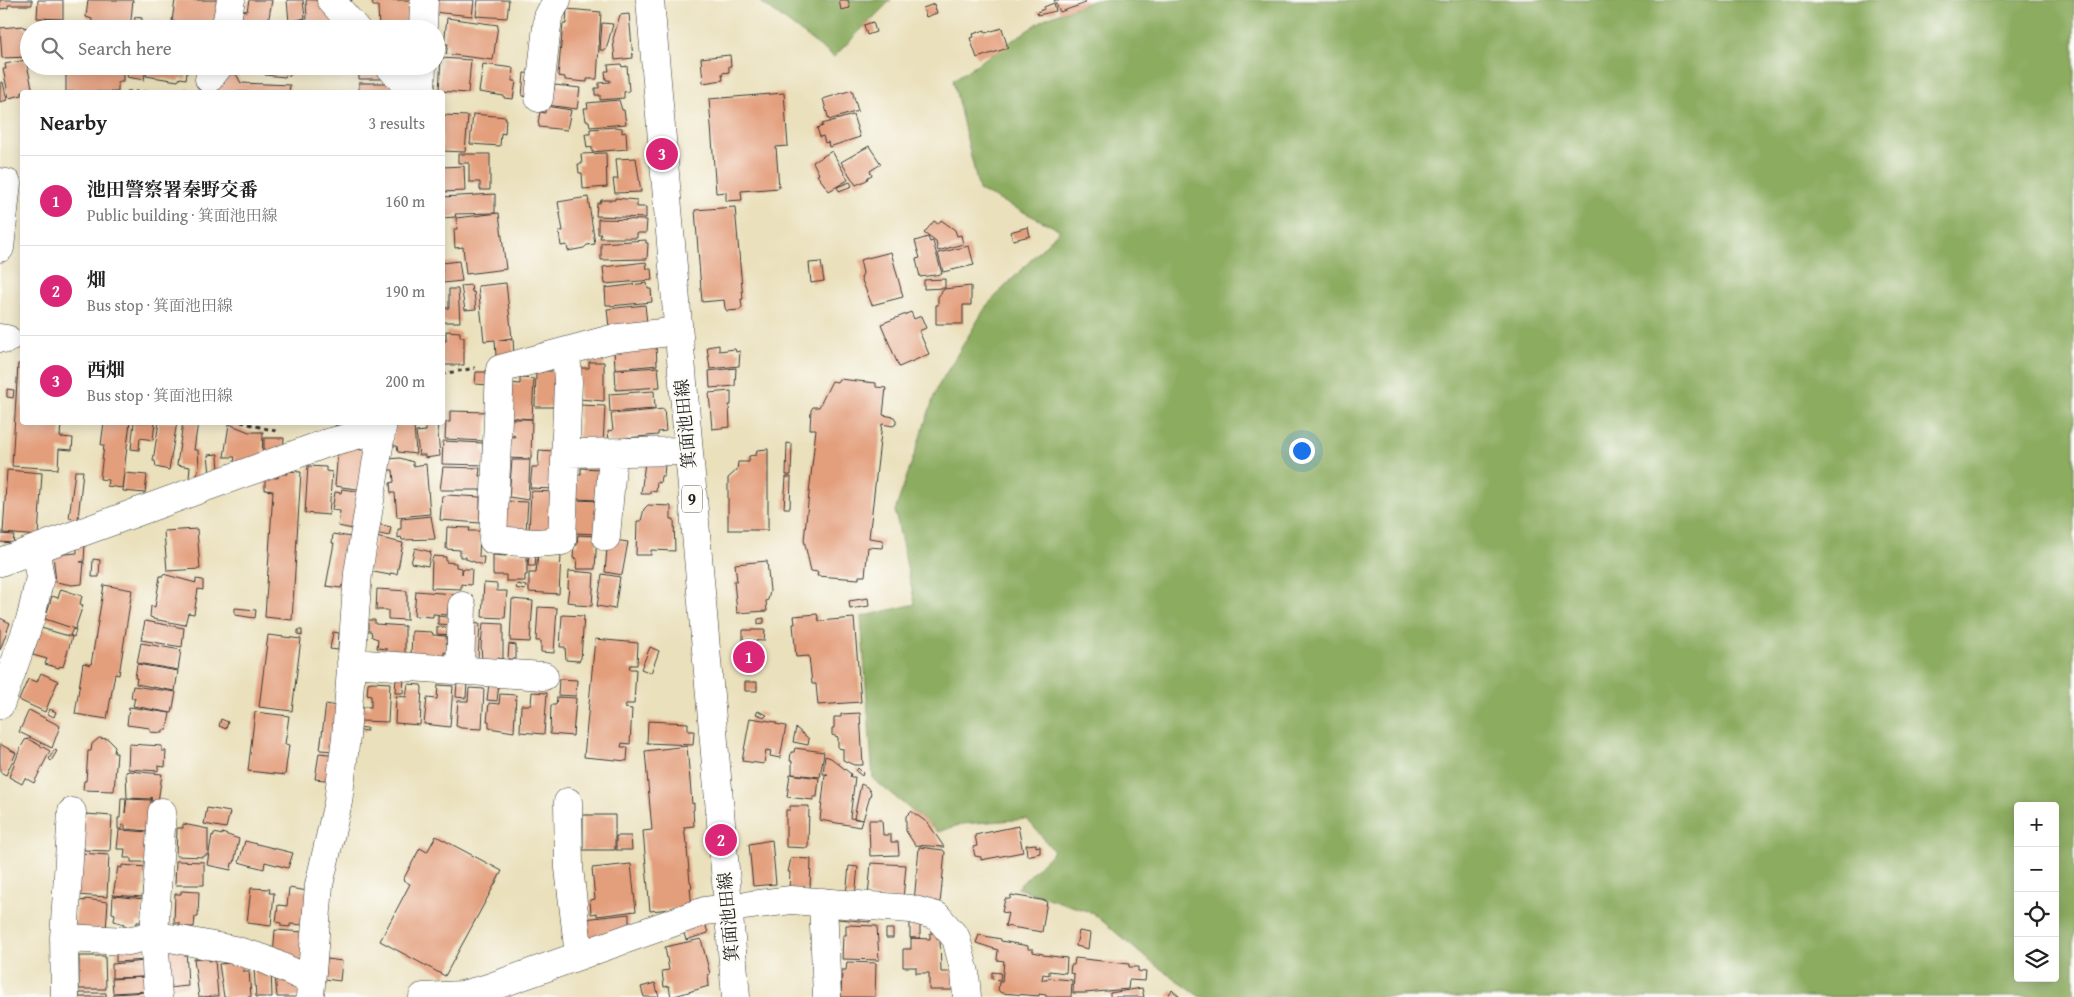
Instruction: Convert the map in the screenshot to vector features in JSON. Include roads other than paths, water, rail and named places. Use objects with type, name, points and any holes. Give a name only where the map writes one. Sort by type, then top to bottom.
[{"type":"street","points":[[227,20],[231,0]]},
{"type":"street","points":[[331,0],[348,20]]},
{"type":"street","points":[[423,20],[424,0]]},
{"type":"street","points":[[539,98],[548,17],[557,0]]},
{"type":"street","name":"箕面池田線","points":[[650,0],[736,997]]},
{"type":"street","points":[[397,75],[410,90]]},
{"type":"street","points":[[421,90],[422,75]]},
{"type":"street","points":[[0,182],[7,183],[0,248]]},
{"type":"street","points":[[566,352],[568,382],[567,454],[562,541],[536,543],[494,540],[500,369],[611,339],[678,331]]},
{"type":"street","points":[[0,562],[327,443],[382,426],[358,573],[346,737],[338,802],[320,885],[310,989],[264,959],[234,950],[154,935],[128,941],[64,938]]},
{"type":"street","points":[[567,454],[613,454],[688,450]]},
{"type":"street","points":[[606,537],[613,454]]},
{"type":"street","points":[[0,705],[35,601],[40,577],[35,549]]},
{"type":"street","points":[[460,670],[462,606]]},
{"type":"street","points":[[351,663],[544,676]]},
{"type":"street","points":[[568,802],[569,868],[579,956]]},
{"type":"street","points":[[65,997],[64,938],[72,812]]},
{"type":"street","points":[[158,997],[154,935],[162,812]]},
{"type":"street","points":[[432,997],[462,994],[488,988],[705,911],[791,900],[911,909],[937,916],[956,938],[965,973],[966,997]]},
{"type":"street","points":[[822,902],[827,997]]},
{"type":"place","name":"西畑","points":[[662,154]]},
{"type":"place","name":"池田警察署秦野交番","points":[[749,657]]},
{"type":"place","name":"畑","points":[[721,840]]}]
